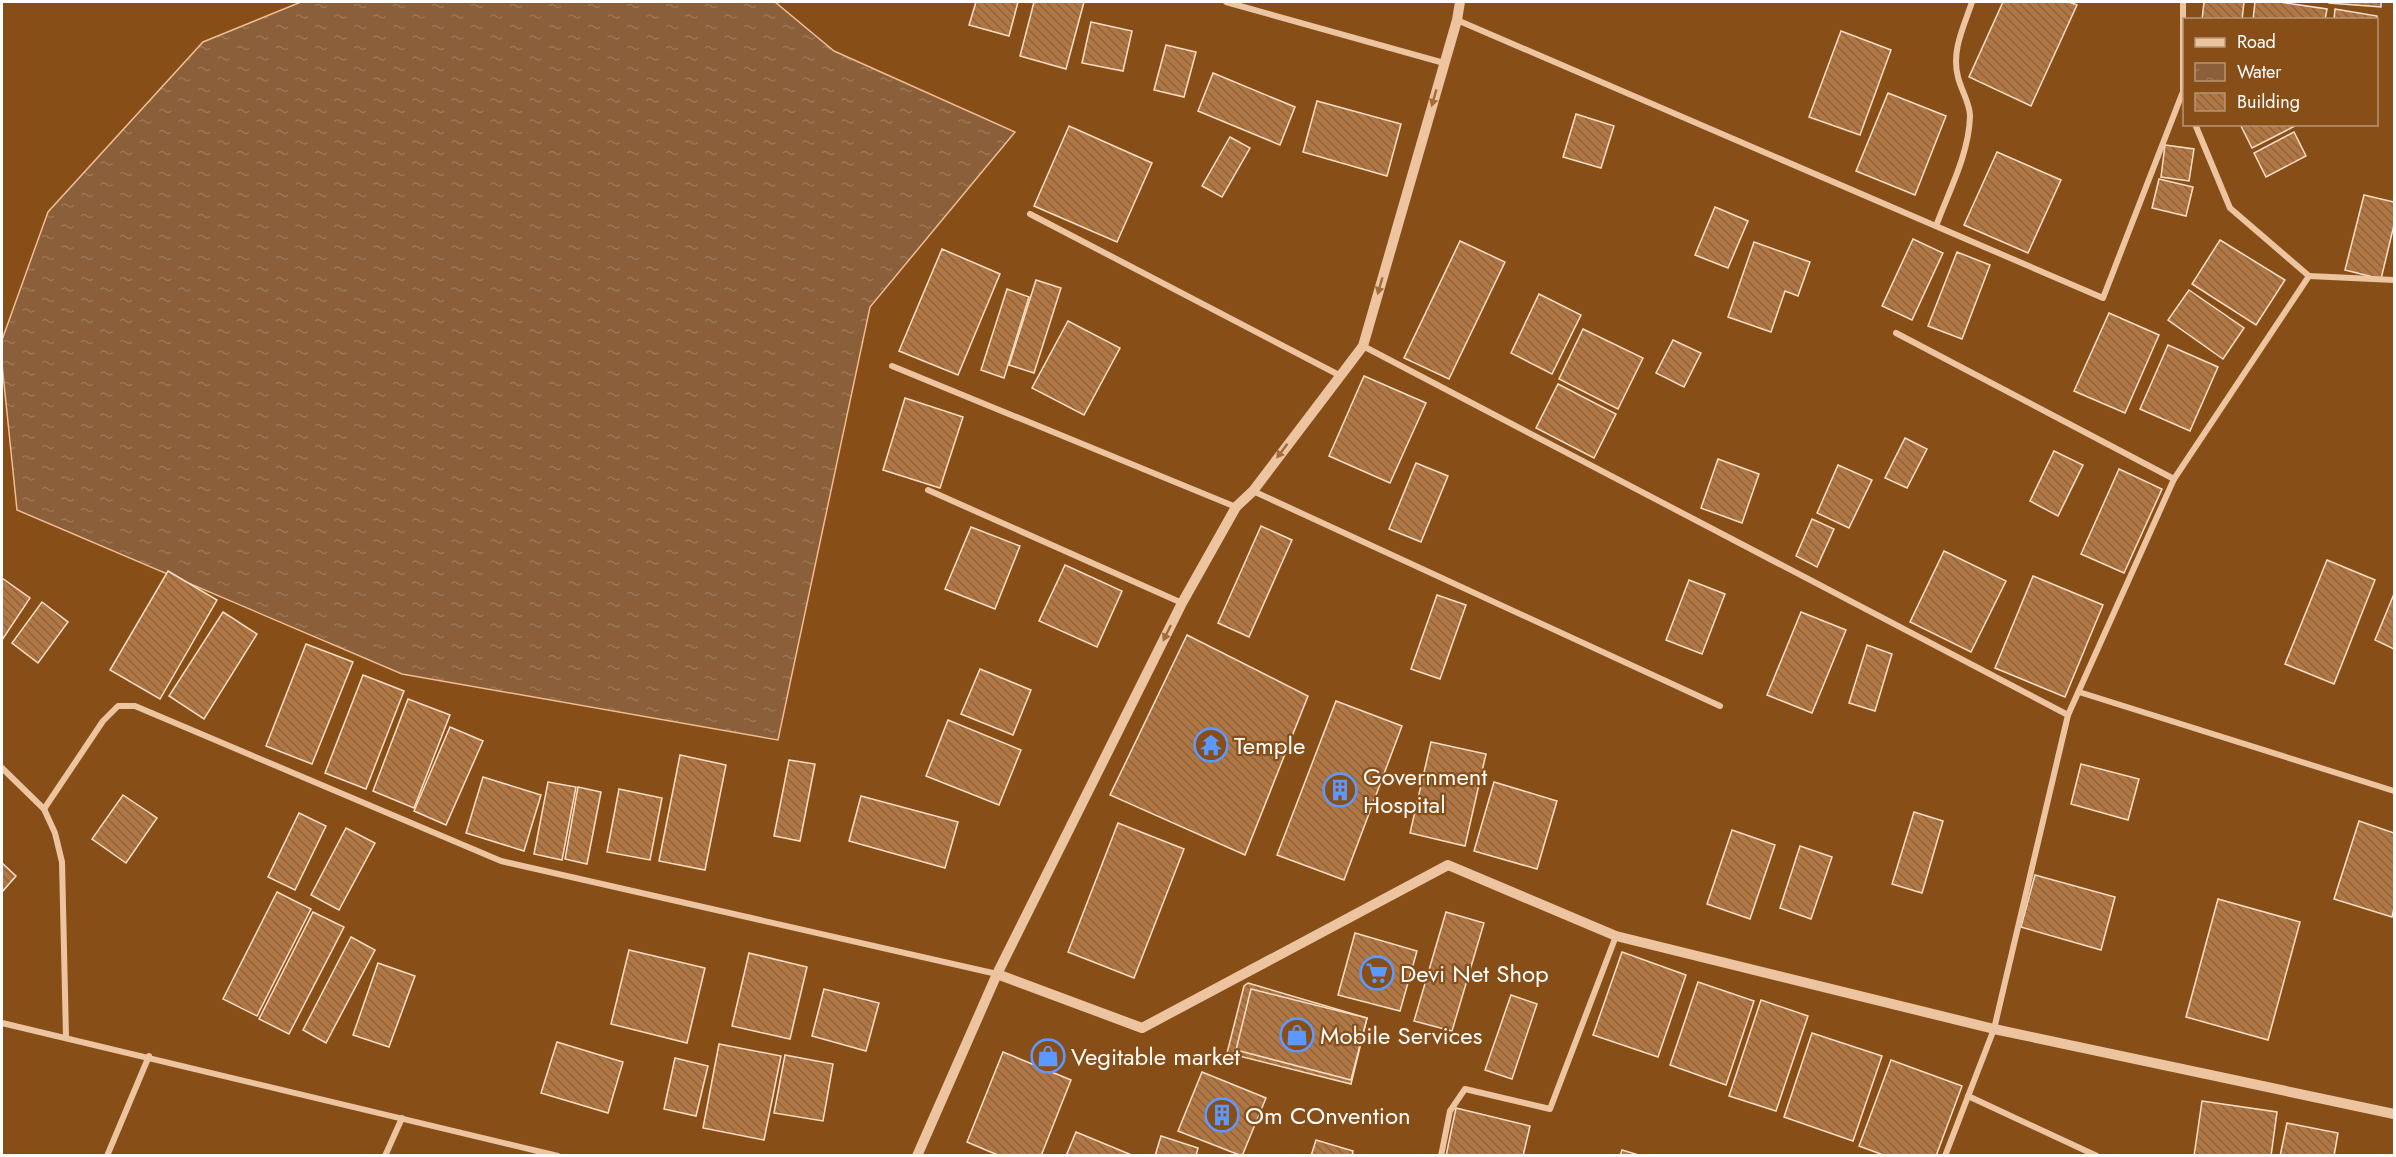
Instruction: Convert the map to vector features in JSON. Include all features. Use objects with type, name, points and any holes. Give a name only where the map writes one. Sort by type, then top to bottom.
[{"type":"street","points":[[1226,2],[1444,63]]},
{"type":"street","points":[[917,1155],[997,974],[1182,603],[1236,507],[1253,491],[1363,346],[1457,20],[1460,2]]},
{"type":"street","points":[[1936,226],[1963,154],[1969,128],[1970,112],[1957,76],[1955,57],[1972,2]]},
{"type":"street","points":[[1457,20],[2103,298],[2183,97],[2183,2]]},
{"type":"street","points":[[2196,126],[2230,208],[2309,276],[2394,280]]},
{"type":"street","points":[[1030,214],[1339,375]]},
{"type":"street","points":[[1945,1155],[1994,1029],[2068,715],[2174,480],[2309,276]]},
{"type":"street","points":[[1896,333],[2174,480]]},
{"type":"street","points":[[1363,346],[2068,715]]},
{"type":"street","points":[[892,366],[1236,507]]},
{"type":"street","points":[[928,490],[1182,603]]},
{"type":"street","points":[[1253,491],[1720,706]]},
{"type":"street","points":[[2079,692],[2394,791]]},
{"type":"street","points":[[44,809],[103,721],[118,706],[135,706],[501,861],[997,974],[1142,1028],[1448,865],[1616,936],[1994,1029],[2394,1113]]},
{"type":"street","points":[[2,768],[44,809],[55,833],[62,862],[66,1036]]},
{"type":"street","points":[[1441,1155],[1450,1111],[1465,1089],[1550,1109],[1616,936]]},
{"type":"street","points":[[2,1023],[66,1036],[558,1155]]},
{"type":"street","points":[[107,1155],[149,1056]]},
{"type":"street","points":[[1968,1096],[2097,1155]]},
{"type":"street","points":[[385,1155],[402,1118]]},
{"type":"water","points":[[301,2],[775,2],[834,51],[1015,132],[870,307],[778,740],[402,674],[17,510],[2,364],[2,340],[48,212],[203,42]]},
{"type":"building","points":[[976,2],[1018,2],[1009,36],[969,25]]},
{"type":"building","points":[[1034,2],[1084,2],[1066,69],[1020,56]]},
{"type":"building","points":[[2003,2],[2069,2],[2077,5],[2031,106],[1969,77]]},
{"type":"building","points":[[2204,2],[2244,2],[2242,18],[2202,18]]},
{"type":"building","points":[[2255,2],[2279,2],[2327,9],[2325,18],[2253,18]]},
{"type":"building","points":[[2381,2],[2381,7],[2329,3]]},
{"type":"building","points":[[2335,9],[2377,16],[2377,18],[2334,18]]},
{"type":"building","points":[[1091,22],[1132,31],[1123,71],[1082,63]]},
{"type":"building","points":[[1841,31],[1891,50],[1860,135],[1809,117]]},
{"type":"building","points":[[1166,45],[1196,52],[1184,97],[1154,90]]},
{"type":"building","points":[[1213,73],[1295,107],[1280,145],[1198,111]]},
{"type":"building","points":[[1888,93],[1946,116],[1915,195],[1856,171]]},
{"type":"building","points":[[1317,101],[1401,124],[1387,176],[1303,152]]},
{"type":"building","points":[[1576,114],[1614,126],[1601,168],[1563,157]]},
{"type":"building","points":[[1069,126],[1152,163],[1117,242],[1034,206]]},
{"type":"building","points":[[2241,126],[2295,126],[2252,148]]},
{"type":"building","points":[[2294,132],[2306,156],[2266,177],[2254,153]]},
{"type":"building","points":[[1230,137],[1250,148],[1222,197],[1202,186]]},
{"type":"building","points":[[2165,145],[2194,149],[2189,181],[2161,177]]},
{"type":"building","points":[[1997,152],[2061,180],[2028,253],[1964,225]]},
{"type":"building","points":[[2159,179],[2193,187],[2186,216],[2152,208]]},
{"type":"building","points":[[2364,195],[2394,202],[2394,225],[2381,279],[2345,270]]},
{"type":"building","points":[[1715,207],[1748,221],[1728,268],[1695,255]]},
{"type":"building","points":[[1913,239],[1943,253],[1912,320],[1882,306]]},
{"type":"building","points":[[2220,240],[2285,280],[2256,325],[2192,284]]},
{"type":"building","points":[[1460,241],[1505,262],[1449,379],[1404,358]]},
{"type":"building","points":[[1754,242],[1810,262],[1798,296],[1785,291],[1771,332],[1728,317]]},
{"type":"building","points":[[942,249],[1000,274],[958,375],[899,351]]},
{"type":"building","points":[[1957,252],[1990,265],[1962,339],[1928,326]]},
{"type":"building","points":[[1036,280],[1061,288],[1034,373],[1009,365]]},
{"type":"building","points":[[1007,289],[1029,297],[1004,378],[981,370]]},
{"type":"building","points":[[2189,290],[2244,328],[2223,359],[2168,320]]},
{"type":"building","points":[[1539,294],[1581,315],[1552,374],[1511,353]]},
{"type":"building","points":[[2109,313],[2159,335],[2125,413],[2074,391]]},
{"type":"building","points":[[1068,321],[1120,348],[1084,415],[1032,388]]},
{"type":"building","points":[[1583,329],[1643,358],[1618,409],[1559,379]]},
{"type":"building","points":[[1673,340],[1701,353],[1684,387],[1656,373]]},
{"type":"building","points":[[2168,345],[2218,367],[2190,431],[2140,409]]},
{"type":"building","points":[[1364,376],[1426,403],[1390,483],[1329,456]]},
{"type":"building","points":[[1558,384],[1616,414],[1594,458],[1536,428]]},
{"type":"building","points":[[905,398],[963,417],[940,488],[883,470]]},
{"type":"building","points":[[1905,438],[1927,449],[1907,488],[1885,478]]},
{"type":"building","points":[[2054,451],[2083,465],[2058,516],[2030,501]]},
{"type":"building","points":[[1718,459],[1759,474],[1742,523],[1701,508]]},
{"type":"building","points":[[1416,463],[1448,476],[1421,542],[1389,529]]},
{"type":"building","points":[[1838,465],[1872,480],[1849,528],[1817,513]]},
{"type":"building","points":[[2119,469],[2162,489],[2124,573],[2081,554]]},
{"type":"building","points":[[1812,519],[1834,529],[1817,567],[1796,556]]},
{"type":"building","points":[[1261,526],[1292,540],[1249,637],[1218,623]]},
{"type":"building","points":[[971,527],[1020,546],[995,609],[945,589]]},
{"type":"building","points":[[1944,551],[2006,581],[1971,652],[1910,622]]},
{"type":"building","points":[[2327,560],[2375,580],[2334,684],[2285,664]]},
{"type":"building","points":[[1065,565],[1122,591],[1097,647],[1039,621]]},
{"type":"building","points":[[168,571],[217,600],[160,699],[110,670]]},
{"type":"building","points":[[2033,576],[2103,605],[2065,697],[1995,668]]},
{"type":"building","points":[[2,578],[30,598],[2,640]]},
{"type":"building","points":[[1689,580],[1725,594],[1702,654],[1666,640]]},
{"type":"building","points":[[2394,594],[2394,649],[2375,640]]},
{"type":"building","points":[[1437,595],[1466,605],[1440,679],[1411,669]]},
{"type":"building","points":[[42,602],[68,622],[38,663],[12,643]]},
{"type":"building","points":[[223,612],[257,634],[204,719],[169,696]]},
{"type":"building","points":[[1801,612],[1846,630],[1812,713],[1767,695]]},
{"type":"building","name":"Temple","points":[[1187,635],[1308,696],[1245,855],[1110,795]]},
{"type":"building","points":[[306,644],[353,662],[312,764],[266,746]]},
{"type":"building","points":[[1867,645],[1892,654],[1875,711],[1849,703]]},
{"type":"building","points":[[980,669],[1031,690],[1013,735],[961,714]]},
{"type":"building","points":[[363,675],[404,691],[366,789],[325,773]]},
{"type":"building","points":[[408,699],[450,715],[414,808],[373,791]]},
{"type":"building","name":"Government Hospital","points":[[1336,701],[1402,726],[1344,880],[1277,855]]},
{"type":"building","points":[[948,720],[1021,750],[999,805],[926,776]]},
{"type":"building","points":[[450,727],[483,741],[446,825],[414,811]]},
{"type":"building","points":[[1431,742],[1486,754],[1465,846],[1410,833]]},
{"type":"building","points":[[680,755],[726,765],[705,870],[659,861]]},
{"type":"building","points":[[789,760],[815,764],[800,841],[774,836]]},
{"type":"building","points":[[2081,764],[2139,779],[2128,820],[2071,804]]},
{"type":"building","points":[[483,777],[541,795],[524,851],[466,833]]},
{"type":"building","points":[[548,782],[576,787],[562,860],[534,854]]},
{"type":"building","points":[[1494,782],[1557,801],[1537,869],[1474,851]]},
{"type":"building","points":[[578,787],[601,792],[587,864],[565,859]]},
{"type":"building","points":[[619,789],[662,798],[650,860],[607,852]]},
{"type":"building","points":[[123,795],[157,818],[126,863],[92,839]]},
{"type":"building","points":[[861,796],[958,822],[945,868],[849,841]]},
{"type":"building","points":[[1914,812],[1943,821],[1922,893],[1892,884]]},
{"type":"building","points":[[299,813],[326,826],[295,890],[268,877]]},
{"type":"building","points":[[2359,821],[2394,833],[2392,917],[2334,899]]},
{"type":"building","points":[[1118,823],[1184,849],[1134,978],[1068,952]]},
{"type":"building","points":[[346,828],[375,843],[339,910],[311,895]]},
{"type":"building","points":[[1732,830],[1775,845],[1750,919],[1707,904]]},
{"type":"building","points":[[1800,846],[1832,857],[1811,919],[1780,908]]},
{"type":"building","points":[[2,863],[16,876],[2,892]]},
{"type":"building","points":[[2035,875],[2115,897],[2101,950],[2021,927]]},
{"type":"building","points":[[277,892],[311,909],[257,1016],[223,999]]},
{"type":"building","points":[[2218,899],[2300,922],[2268,1040],[2186,1017]]},
{"type":"building","points":[[313,912],[344,927],[289,1034],[259,1019]]},
{"type":"building","points":[[1446,912],[1484,923],[1452,1031],[1414,1021]]},
{"type":"building","name":"Devi Net Shop","points":[[1355,933],[1417,951],[1400,1011],[1338,995]]},
{"type":"building","points":[[351,937],[375,950],[326,1043],[303,1030]]},
{"type":"building","points":[[629,950],[705,968],[687,1043],[611,1024]]},
{"type":"building","points":[[1622,952],[1686,975],[1658,1057],[1593,1035]]},
{"type":"building","points":[[749,953],[807,967],[790,1039],[732,1026]]},
{"type":"building","points":[[378,963],[415,976],[389,1047],[353,1035]]},
{"type":"building","points":[[1698,982],[1754,1001],[1726,1085],[1670,1065]]},
{"type":"building","name":"Mobile Services","points":[[1248,983],[1367,1018],[1351,1084],[1227,1053],[1244,986]]},
{"type":"building","points":[[824,989],[879,1003],[866,1051],[812,1036]]},
{"type":"building","name":"Mobile Services","points":[[1251,989],[1367,1018],[1351,1080],[1236,1050]]},
{"type":"building","points":[[1511,995],[1537,1004],[1512,1079],[1485,1070]]},
{"type":"building","points":[[1761,1000],[1808,1016],[1776,1111],[1729,1096]]},
{"type":"building","points":[[1812,1033],[1882,1056],[1853,1141],[1784,1117]]},
{"type":"building","points":[[557,1042],[623,1062],[608,1113],[541,1093]]},
{"type":"building","points":[[719,1044],[781,1056],[764,1140],[703,1128]]},
{"type":"building","points":[[1003,1052],[1071,1080],[1041,1156],[1000,1156],[967,1142]]},
{"type":"building","points":[[785,1055],[833,1064],[823,1121],[774,1113]]},
{"type":"building","points":[[675,1058],[708,1066],[696,1116],[664,1109]]},
{"type":"building","points":[[1891,1060],[1962,1086],[1936,1156],[1886,1156],[1859,1146]]},
{"type":"building","name":"Om COnvention","points":[[1202,1072],[1266,1098],[1242,1156],[1178,1131]]},
{"type":"building","points":[[2202,1101],[2277,1112],[2271,1156],[2194,1156]]},
{"type":"building","points":[[1456,1108],[1530,1126],[1523,1156],[1446,1156]]},
{"type":"building","points":[[2287,1123],[2338,1133],[2334,1156],[2280,1156]]},
{"type":"building","points":[[1076,1132],[1134,1156],[1066,1156]]},
{"type":"building","points":[[1161,1136],[1198,1148],[1196,1156],[1155,1156]]},
{"type":"building","points":[[1316,1140],[1353,1151],[1352,1156],[1311,1156]]},
{"type":"building","points":[[1622,1150],[1642,1156],[1620,1156]]},
{"type":"place","name":"Temple","points":[[1211,745]]},
{"type":"place","name":"Government Hospital","points":[[1340,790]]},
{"type":"place","name":"Devi Net Shop","points":[[1377,973]]},
{"type":"place","name":"Mobile Services","points":[[1297,1035]]},
{"type":"place","name":"Vegitable market","points":[[1048,1056]]},
{"type":"place","name":"Om COnvention","points":[[1222,1115]]}]
